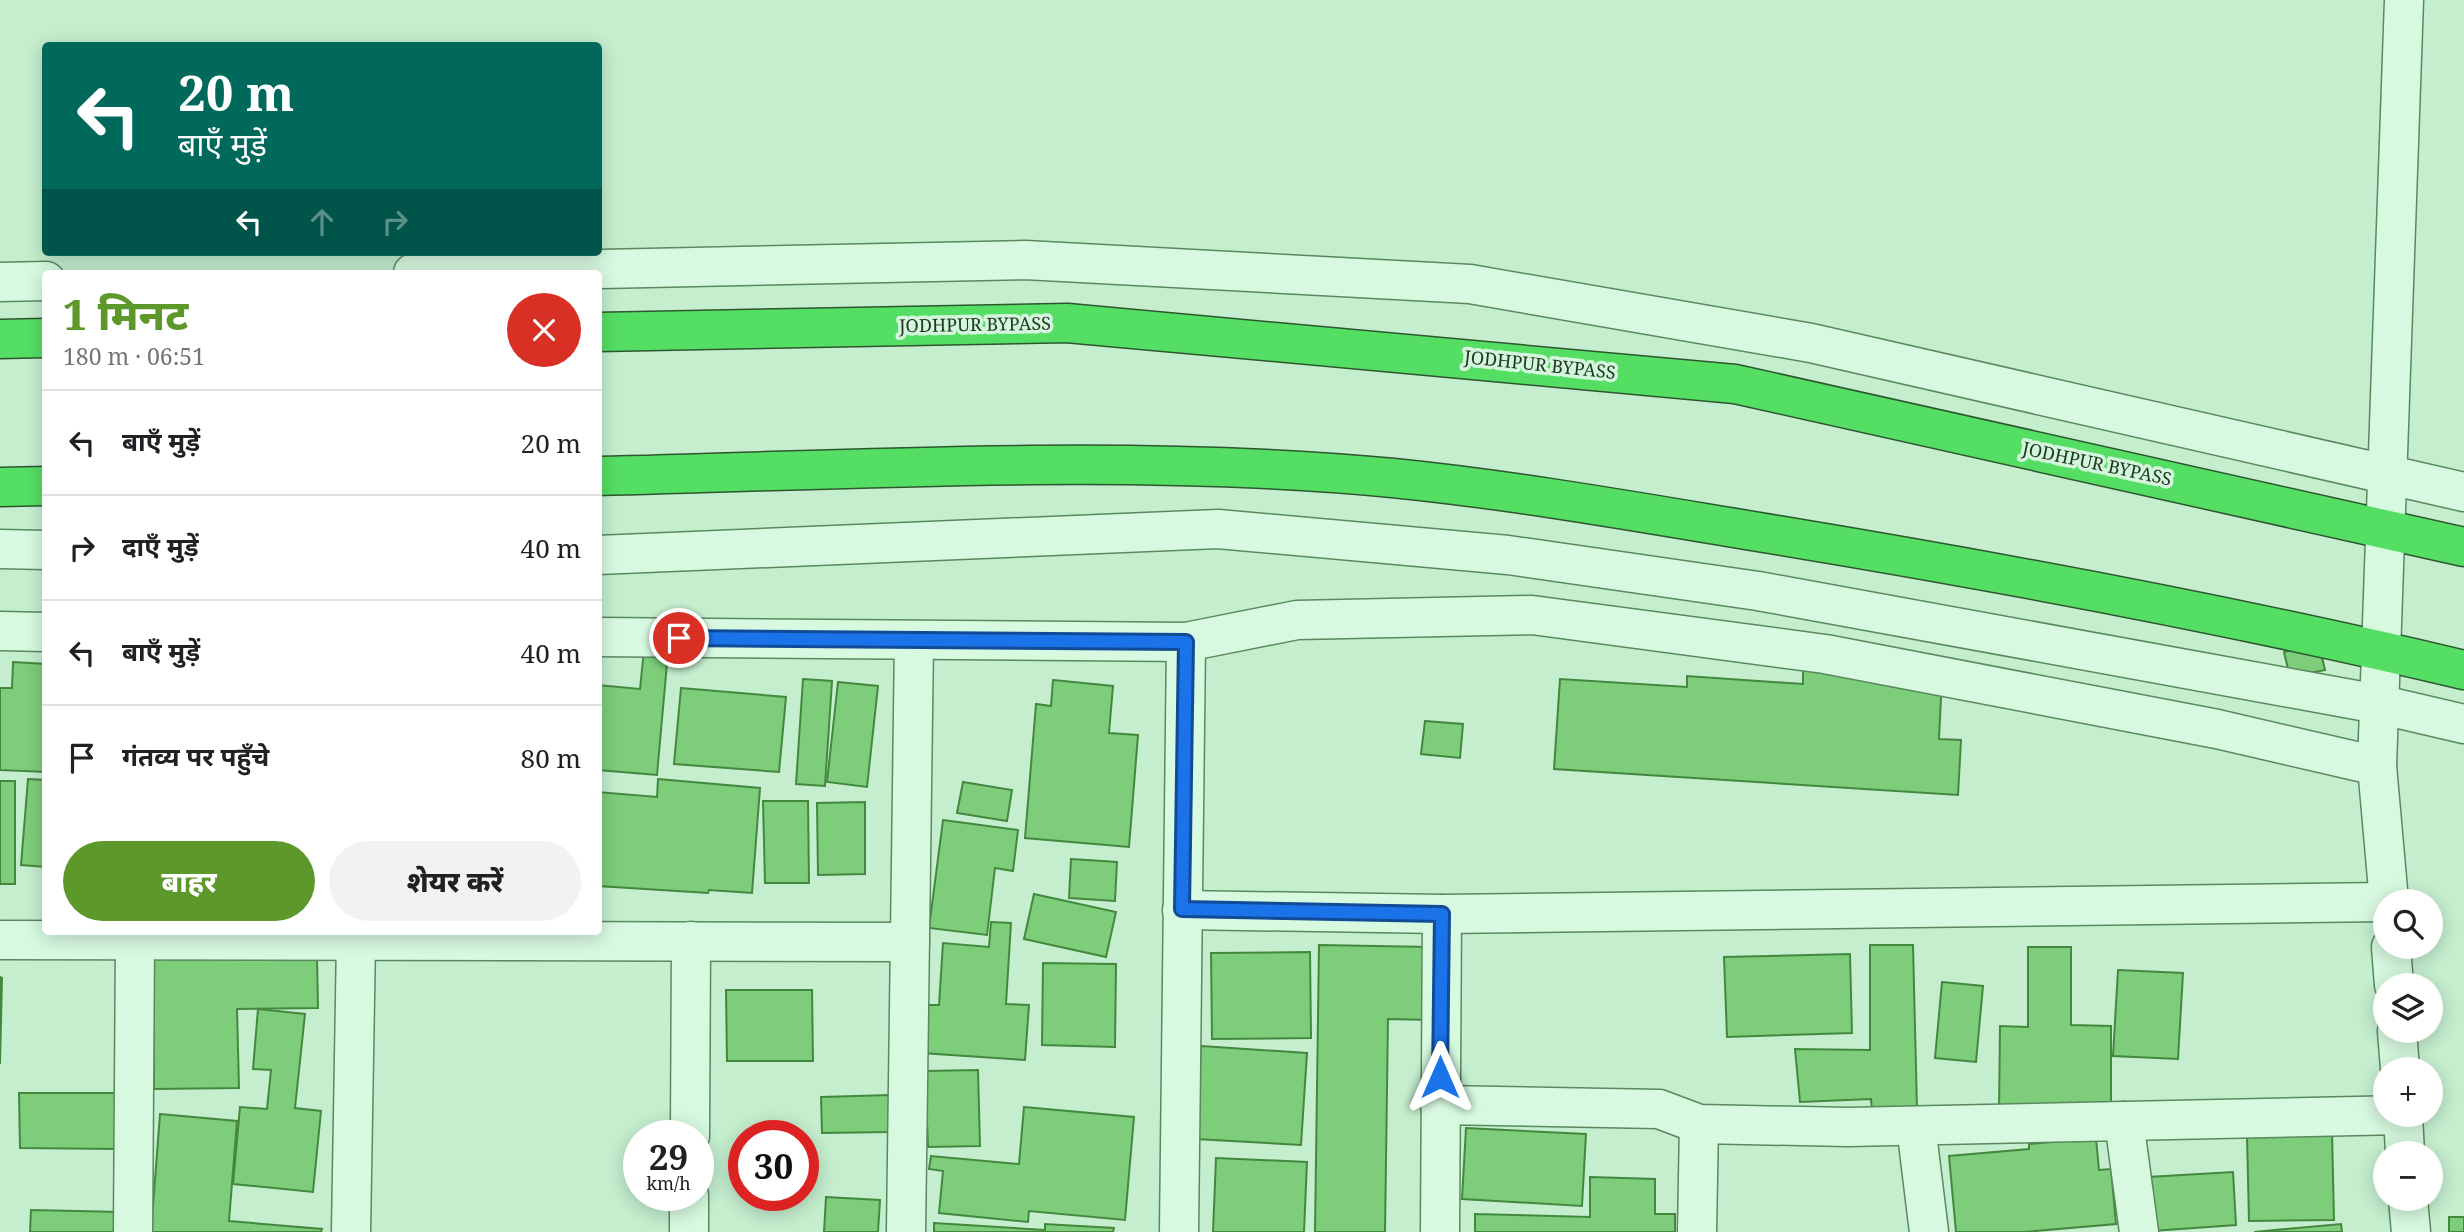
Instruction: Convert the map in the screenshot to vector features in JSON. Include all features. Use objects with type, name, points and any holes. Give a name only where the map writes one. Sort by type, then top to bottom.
[{"type":"highway","name":"JODHPUR BYPASS","points":[[602,332],[1066,323],[1735,384],[2464,547]]},
{"type":"highway","points":[[0,339],[42,338]]},
{"type":"highway","points":[[602,476],[1081,466],[1236,469],[1392,478],[1555,499],[1975,568],[2379,650],[2464,670]]},
{"type":"highway","points":[[0,487],[42,486]]},
{"type":"street","points":[[2386,889],[2376,766],[2404,0]]},
{"type":"street","points":[[554,270],[1025,260],[1470,284],[1811,344],[2464,492]]},
{"type":"street","points":[[0,282],[42,281]]},
{"type":"street","points":[[602,555],[1218,529],[1508,555],[1758,591],[2378,704],[2464,724]]},
{"type":"street","points":[[0,549],[42,550]]},
{"type":"street","points":[[602,637],[1186,642],[1297,621],[1532,615],[1825,654],[2217,729],[2376,766]]},
{"type":"street","points":[[0,631],[42,632]]},
{"type":"street","points":[[906,1232],[914,640]]},
{"type":"street","points":[[1179,1232],[1186,642]]},
{"type":"street","points":[[1182,909],[1442,914],[2373,902]]},
{"type":"street","points":[[1440,1232],[1442,914]]},
{"type":"street","points":[[0,940],[910,942]]},
{"type":"street","points":[[133,1232],[135,940]]},
{"type":"street","points":[[351,1232],[356,940]]},
{"type":"street","points":[[690,1120],[691,941]]},
{"type":"street","points":[[1440,1105],[1659,1109],[1699,1124],[1916,1126],[2373,1116]]},
{"type":"street","points":[[2124,1121],[2138,1232]]},
{"type":"street","points":[[1697,1232],[1699,1124]]},
{"type":"street","points":[[1916,1126],[1929,1232]]},
{"type":"street","points":[[689,1211],[689,1232]]},
{"type":"street","points":[[2409,1211],[2411,1232]]},
{"type":"building","points":[[2319,644],[2325,670],[2290,677],[2284,652]]},
{"type":"building","points":[[644,650],[668,652],[657,775],[602,770],[602,685],[640,689]]},
{"type":"building","points":[[13,662],[42,664],[42,772],[0,770],[0,688],[12,688]]},
{"type":"building","points":[[1803,668],[1942,677],[1939,739],[1961,740],[1958,795],[1554,769],[1560,679],[1687,687],[1687,676],[1803,684]]},
{"type":"building","points":[[803,679],[832,681],[825,786],[796,784]]},
{"type":"building","points":[[1053,680],[1113,686],[1109,733],[1138,735],[1129,847],[1025,838],[1036,704],[1051,706]]},
{"type":"building","points":[[838,682],[878,686],[867,787],[827,782]]},
{"type":"building","points":[[681,688],[786,697],[779,772],[674,764]]},
{"type":"building","points":[[1425,721],[1463,724],[1460,758],[1421,754]]},
{"type":"building","points":[[28,779],[42,780],[42,867],[21,865]]},
{"type":"building","points":[[658,779],[760,788],[752,893],[602,886],[602,792],[657,797]]},
{"type":"building","points":[[0,781],[15,781],[15,884],[0,884]]},
{"type":"building","points":[[963,782],[1012,790],[1007,821],[957,813]]},
{"type":"building","points":[[763,801],[808,801],[809,883],[765,883]]},
{"type":"building","points":[[865,802],[865,874],[818,875],[817,803]]},
{"type":"building","points":[[943,820],[1018,830],[1013,871],[995,868],[987,935],[929,928]]},
{"type":"building","points":[[1071,859],[1117,862],[1115,901],[1069,898]]},
{"type":"building","points":[[1034,894],[1116,912],[1106,957],[1024,939]]},
{"type":"building","points":[[991,922],[1011,923],[1006,1004],[1029,1005],[1025,1060],[922,1053],[925,1005],[939,1005],[943,943],[989,947]]},
{"type":"building","points":[[1319,945],[1432,947],[1431,1020],[1388,1019],[1385,1232],[1315,1232]]},
{"type":"building","points":[[1870,945],[1913,945],[1917,1109],[1872,1111],[1871,1099],[1800,1102],[1795,1049],[1870,1050]]},
{"type":"building","points":[[2028,947],[2071,947],[2071,1025],[2111,1026],[2111,1113],[1999,1112],[2000,1026],[2028,1027]]},
{"type":"building","points":[[1310,952],[1311,1038],[1212,1039],[1211,953]]},
{"type":"building","points":[[1850,954],[1852,1033],[1727,1037],[1724,957]]},
{"type":"building","points":[[317,957],[318,1008],[237,1009],[239,1088],[154,1089],[153,958]]},
{"type":"building","points":[[1043,963],[1116,964],[1115,1047],[1042,1045]]},
{"type":"building","points":[[2118,970],[2183,973],[2178,1059],[2113,1056]]},
{"type":"building","points":[[0,977],[2,978],[0,1064]]},
{"type":"building","points":[[1942,982],[1983,986],[1976,1062],[1935,1058]]},
{"type":"building","points":[[726,990],[812,990],[813,1061],[727,1061]]},
{"type":"building","points":[[258,1009],[305,1014],[295,1108],[321,1111],[313,1192],[233,1184],[240,1107],[267,1109],[271,1070],[253,1069]]},
{"type":"building","points":[[1201,1046],[1307,1053],[1301,1145],[1196,1139]]},
{"type":"building","points":[[978,1070],[980,1146],[928,1147],[925,1071]]},
{"type":"building","points":[[19,1093],[117,1093],[117,1149],[20,1148]]},
{"type":"building","points":[[891,1095],[891,1132],[822,1133],[821,1097]]},
{"type":"building","points":[[1024,1107],[1134,1117],[1125,1220],[1029,1211],[1028,1222],[939,1213],[943,1171],[929,1169],[931,1156],[1019,1164]]},
{"type":"building","points":[[160,1114],[237,1121],[229,1221],[322,1229],[321,1232],[151,1232]]},
{"type":"building","points":[[1466,1128],[1586,1134],[1582,1206],[1462,1199]]},
{"type":"building","points":[[2332,1133],[2334,1220],[2249,1221],[2247,1135]]},
{"type":"building","points":[[2096,1138],[2099,1170],[2111,1169],[2116,1224],[2024,1232],[1956,1232],[1949,1156],[2029,1149],[2029,1144]]},
{"type":"building","points":[[1216,1158],[1307,1162],[1304,1232],[1213,1232]]},
{"type":"building","points":[[2233,1172],[2236,1225],[2152,1231],[2148,1177]]},
{"type":"building","points":[[1590,1177],[1655,1179],[1655,1214],[1675,1214],[1675,1232],[1475,1232],[1475,1214],[1590,1217]]},
{"type":"building","points":[[826,1197],[880,1200],[878,1232],[824,1232]]},
{"type":"building","points":[[31,1210],[121,1212],[121,1232],[30,1232]]},
{"type":"building","points":[[2449,1217],[2464,1217],[2464,1232],[2449,1232]]},
{"type":"building","points":[[934,1223],[1045,1230],[1045,1224],[1114,1228],[1113,1232],[934,1232]]},
{"type":"building","points":[[2341,1224],[2342,1232],[2254,1232]]},
{"type":"route","points":[[679,638],[1186,642],[1182,909],[1442,914],[1440,1077]]}]
